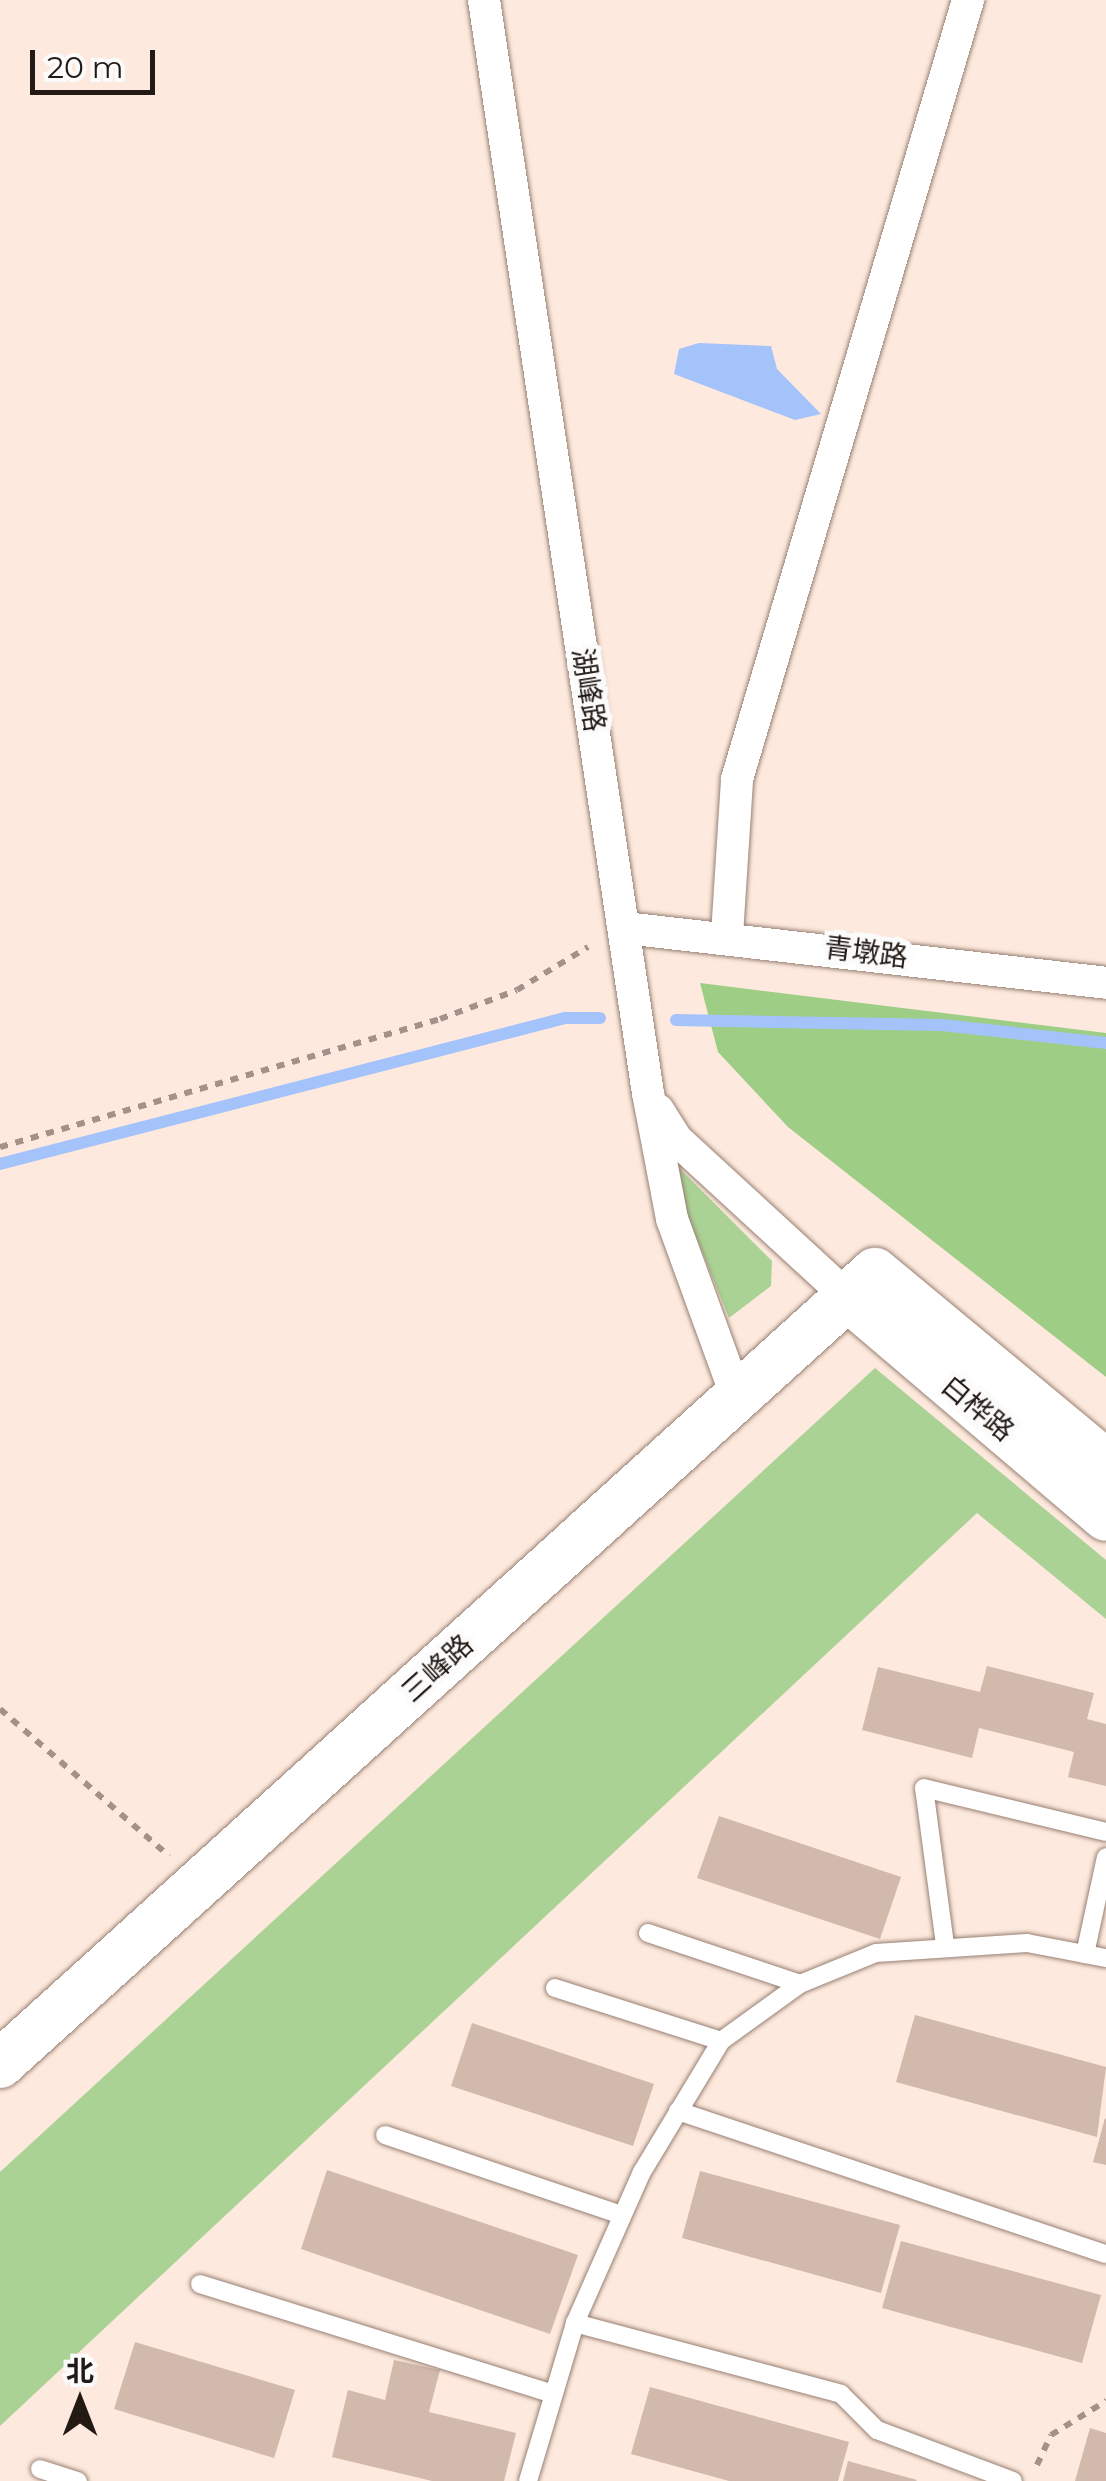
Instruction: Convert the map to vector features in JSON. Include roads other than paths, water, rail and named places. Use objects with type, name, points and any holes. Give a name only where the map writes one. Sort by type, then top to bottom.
[{"type":"main road","name":"三峰路","points":[[0,2064],[863,1286]]},
{"type":"main road","name":"白桦路","points":[[863,1286],[1106,1464]]},
{"type":"main road","name":"白桦路","points":[[863,1286],[1106,1517]]},
{"type":"street","name":"湖峰路","points":[[484,0],[648,1093],[676,1140],[863,1286]]},
{"type":"street","points":[[726,934],[737,778],[968,0]]},
{"type":"street","name":"青墩路","points":[[625,928],[726,934],[1106,983]]},
{"type":"street","points":[[648,1093],[672,1219],[738,1400]]},
{"type":"lane","points":[[945,1945],[924,1788],[1106,1832]]},
{"type":"lane","points":[[1085,1954],[1106,1857]]},
{"type":"lane","points":[[648,1933],[800,1984]]},
{"type":"lane","points":[[528,2481],[574,2323],[622,2215],[721,2041],[800,1984],[876,1953],[945,1945],[1027,1943],[1106,1958]]},
{"type":"lane","points":[[555,1988],[721,2041]]},
{"type":"lane","points":[[678,2112],[1106,2254]]},
{"type":"lane","points":[[386,2135],[622,2215]]},
{"type":"lane","points":[[200,2284],[553,2394]]},
{"type":"lane","points":[[574,2323],[841,2394],[877,2430],[1013,2481]]},
{"type":"lane","points":[[40,2469],[78,2481]]},
{"type":"water","points":[[699,343],[771,346],[777,369],[821,414],[795,420],[674,374],[679,349]]},
{"type":"waterway","points":[[0,1164],[565,1018],[600,1018]]},
{"type":"waterway","points":[[676,1020],[942,1025],[1106,1043]]}]
